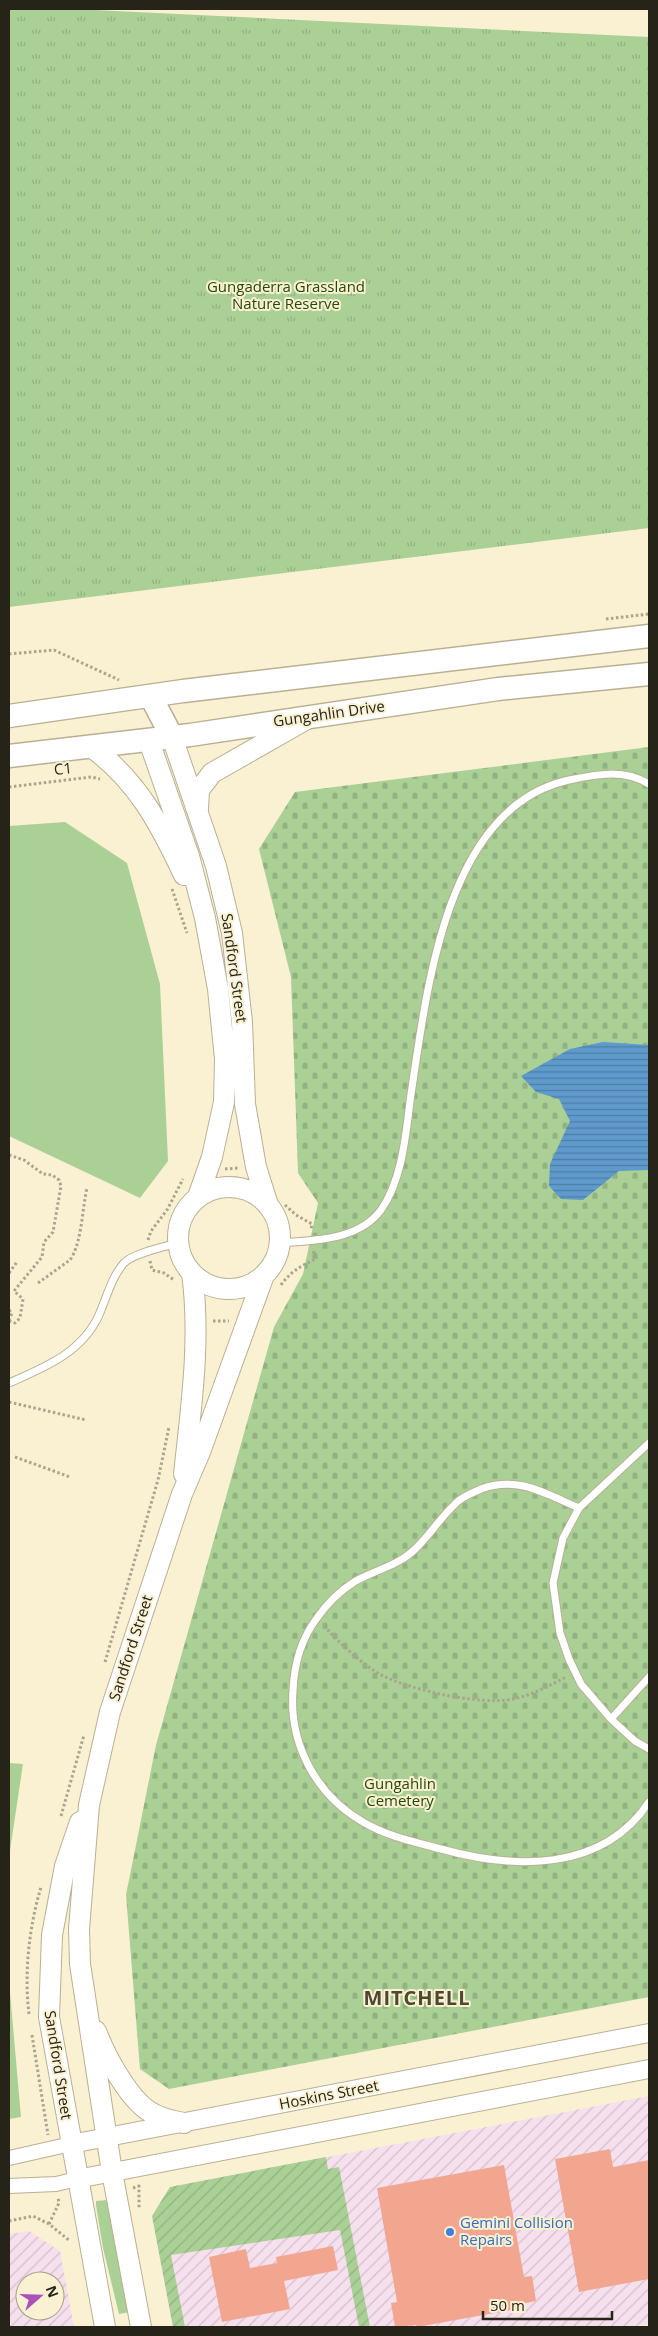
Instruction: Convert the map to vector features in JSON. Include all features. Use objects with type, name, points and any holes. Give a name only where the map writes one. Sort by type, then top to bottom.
[{"type":"main road","points":[[9,716],[649,636]]},
{"type":"main road","name":"Gungahlin Drive","points":[[9,756],[172,738],[498,690],[649,674]]},
{"type":"main road","points":[[150,697],[172,738]]},
{"type":"main road","points":[[149,740],[150,697]]},
{"type":"main road","points":[[198,812],[199,790],[212,773],[313,716]]},
{"type":"main road","name":"Sandford Street","points":[[172,738],[216,866],[235,951],[242,1022],[245,1104],[256,1168],[274,1201]]},
{"type":"main road","name":"Sandford Street","points":[[149,740],[188,856],[209,939],[218,989],[226,1059],[220,1125],[198,1197]]},
{"type":"main road","points":[[90,747],[122,772],[150,809],[189,887],[209,939]]},
{"type":"main road","points":[[234,1187],[274,1201],[280,1243],[275,1260],[264,1274],[241,1287],[228,1289],[215,1287],[192,1273],[182,1259],[178,1243],[182,1217],[198,1197],[209,1190],[234,1187]]},
{"type":"main road","name":"Sandford Street","points":[[182,1494],[191,1405],[196,1319],[192,1273]]},
{"type":"main road","name":"Sandford Street","points":[[141,2327],[112,2172],[84,1999],[79,1928],[89,1805],[110,1712],[182,1494],[200,1452],[264,1274]]},
{"type":"main road","name":"Sandford Street","points":[[89,1805],[79,1825],[65,1866],[52,1935],[49,2017],[105,2327]]},
{"type":"main road","points":[[84,1999],[100,2041],[122,2081],[142,2106],[153,2114],[184,2123]]},
{"type":"street","name":"Hoskins Street","points":[[9,2158],[71,2144],[649,2033]]},
{"type":"street","points":[[9,2186],[56,2184],[649,2069]]},
{"type":"lane","points":[[280,1243],[312,1240],[349,1233],[365,1224],[380,1212],[389,1196],[403,1147],[423,1016],[442,933],[468,862],[480,842],[498,819],[514,806],[548,786],[564,781],[619,773],[631,775],[649,784]]},
{"type":"lane","points":[[9,1384],[60,1359],[83,1338],[98,1318],[124,1262],[178,1243]]},
{"type":"lane","points":[[649,1443],[579,1508],[563,1538],[554,1583],[560,1633],[581,1684],[611,1719],[635,1741],[649,1749]]},
{"type":"lane","points":[[579,1508],[530,1486],[516,1484],[490,1486],[456,1502],[436,1523],[426,1539],[408,1555],[354,1582],[328,1605],[316,1619],[303,1642],[297,1662],[292,1703],[300,1749],[317,1781],[337,1803],[363,1822],[402,1839],[462,1855],[532,1863],[578,1856],[598,1847],[628,1828],[649,1802]]},
{"type":"lane","points":[[611,1719],[649,1677]]},
{"type":"path","points":[[9,654],[54,650],[119,680]]},
{"type":"path","name":"C1","points":[[9,786],[91,777],[105,781]]},
{"type":"path","points":[[169,884],[177,902],[188,939]]},
{"type":"path","points":[[9,1155],[24,1160],[43,1174],[52,1175],[59,1180],[61,1186],[53,1232],[44,1242],[42,1257],[14,1291],[23,1299],[20,1318],[15,1324],[9,1320],[12,1313],[9,1310]]},
{"type":"path","points":[[209,1165],[218,1169],[256,1168]]},
{"type":"path","points":[[148,1239],[151,1231],[168,1210],[186,1172]]},
{"type":"path","points":[[38,1283],[73,1256],[79,1239],[87,1188]]},
{"type":"path","points":[[274,1201],[312,1224],[312,1240],[316,1259],[301,1265],[289,1275],[279,1290]]},
{"type":"path","points":[[9,1273],[17,1262]]},
{"type":"path","points":[[155,1272],[170,1276],[177,1288]]},
{"type":"path","points":[[196,1319],[240,1322],[247,1325]]},
{"type":"path","points":[[9,1402],[86,1420]]},
{"type":"path","points":[[158,1480],[170,1420]]},
{"type":"path","points":[[15,1457],[70,1477]]},
{"type":"path","points":[[316,1619],[348,1651],[378,1673],[399,1682],[461,1698],[510,1700],[532,1695],[575,1673]]},
{"type":"path","points":[[49,2224],[59,2203]]},
{"type":"path","points":[[9,2220],[33,2216],[49,2224],[70,2239]]},
{"type":"shaded area","points":[[649,2096],[649,2324],[631,2327],[173,2327],[152,2216],[170,2187]]},
{"type":"shaded area","points":[[29,2231],[60,2251],[64,2271],[15,2271],[15,2321],[65,2321],[65,2278],[74,2327],[9,2327],[9,2234]]},
{"type":"green space","name":"Gungaderra Grassland Nature Reserve","points":[[9,9],[74,9],[649,37],[649,528],[9,607]]},
{"type":"green space","name":"Gungahlin Cemetery","points":[[649,747],[649,1997],[169,2089],[140,2069],[126,1895],[156,1745],[274,1327],[303,1274],[318,1203],[298,1173],[291,977],[259,849],[295,792]]},
{"type":"green space","points":[[65,822],[127,863],[160,984],[168,1161],[140,1198],[9,1136],[9,826]]},
{"type":"green space","points":[[9,1763],[23,1764],[9,1857]]},
{"type":"green space","points":[[9,1981],[21,2117],[9,2119]]},
{"type":"green space","points":[[326,2157],[328,2169],[339,2167],[370,2327],[359,2327],[340,2230],[171,2255],[185,2327],[173,2327],[152,2216],[170,2187]]},
{"type":"green space","points":[[107,2200],[130,2312],[119,2314],[103,2248],[96,2205],[96,2201]]},
{"type":"water","points":[[603,1042],[649,1045],[649,1170],[619,1171],[583,1200],[561,1199],[549,1186],[550,1164],[570,1121],[559,1099],[536,1092],[521,1076],[570,1049]]},
{"type":"building","points":[[610,2149],[613,2167],[649,2160],[649,2279],[579,2292],[555,2159]]},
{"type":"building","name":"Gemini Collision Repairs","points":[[504,2165],[524,2277],[532,2276],[536,2301],[516,2305],[517,2309],[417,2327],[416,2325],[395,2327],[391,2303],[397,2302],[377,2188]]},
{"type":"building","points":[[333,2246],[338,2270],[284,2281],[290,2309],[222,2322],[209,2257],[246,2249],[250,2268],[277,2263],[276,2257]]},
{"type":"place","name":"Gemini Collision Repairs","points":[[450,2232]]},
{"type":"district","name":"MITCHELL","points":[[417,1998]]}]
